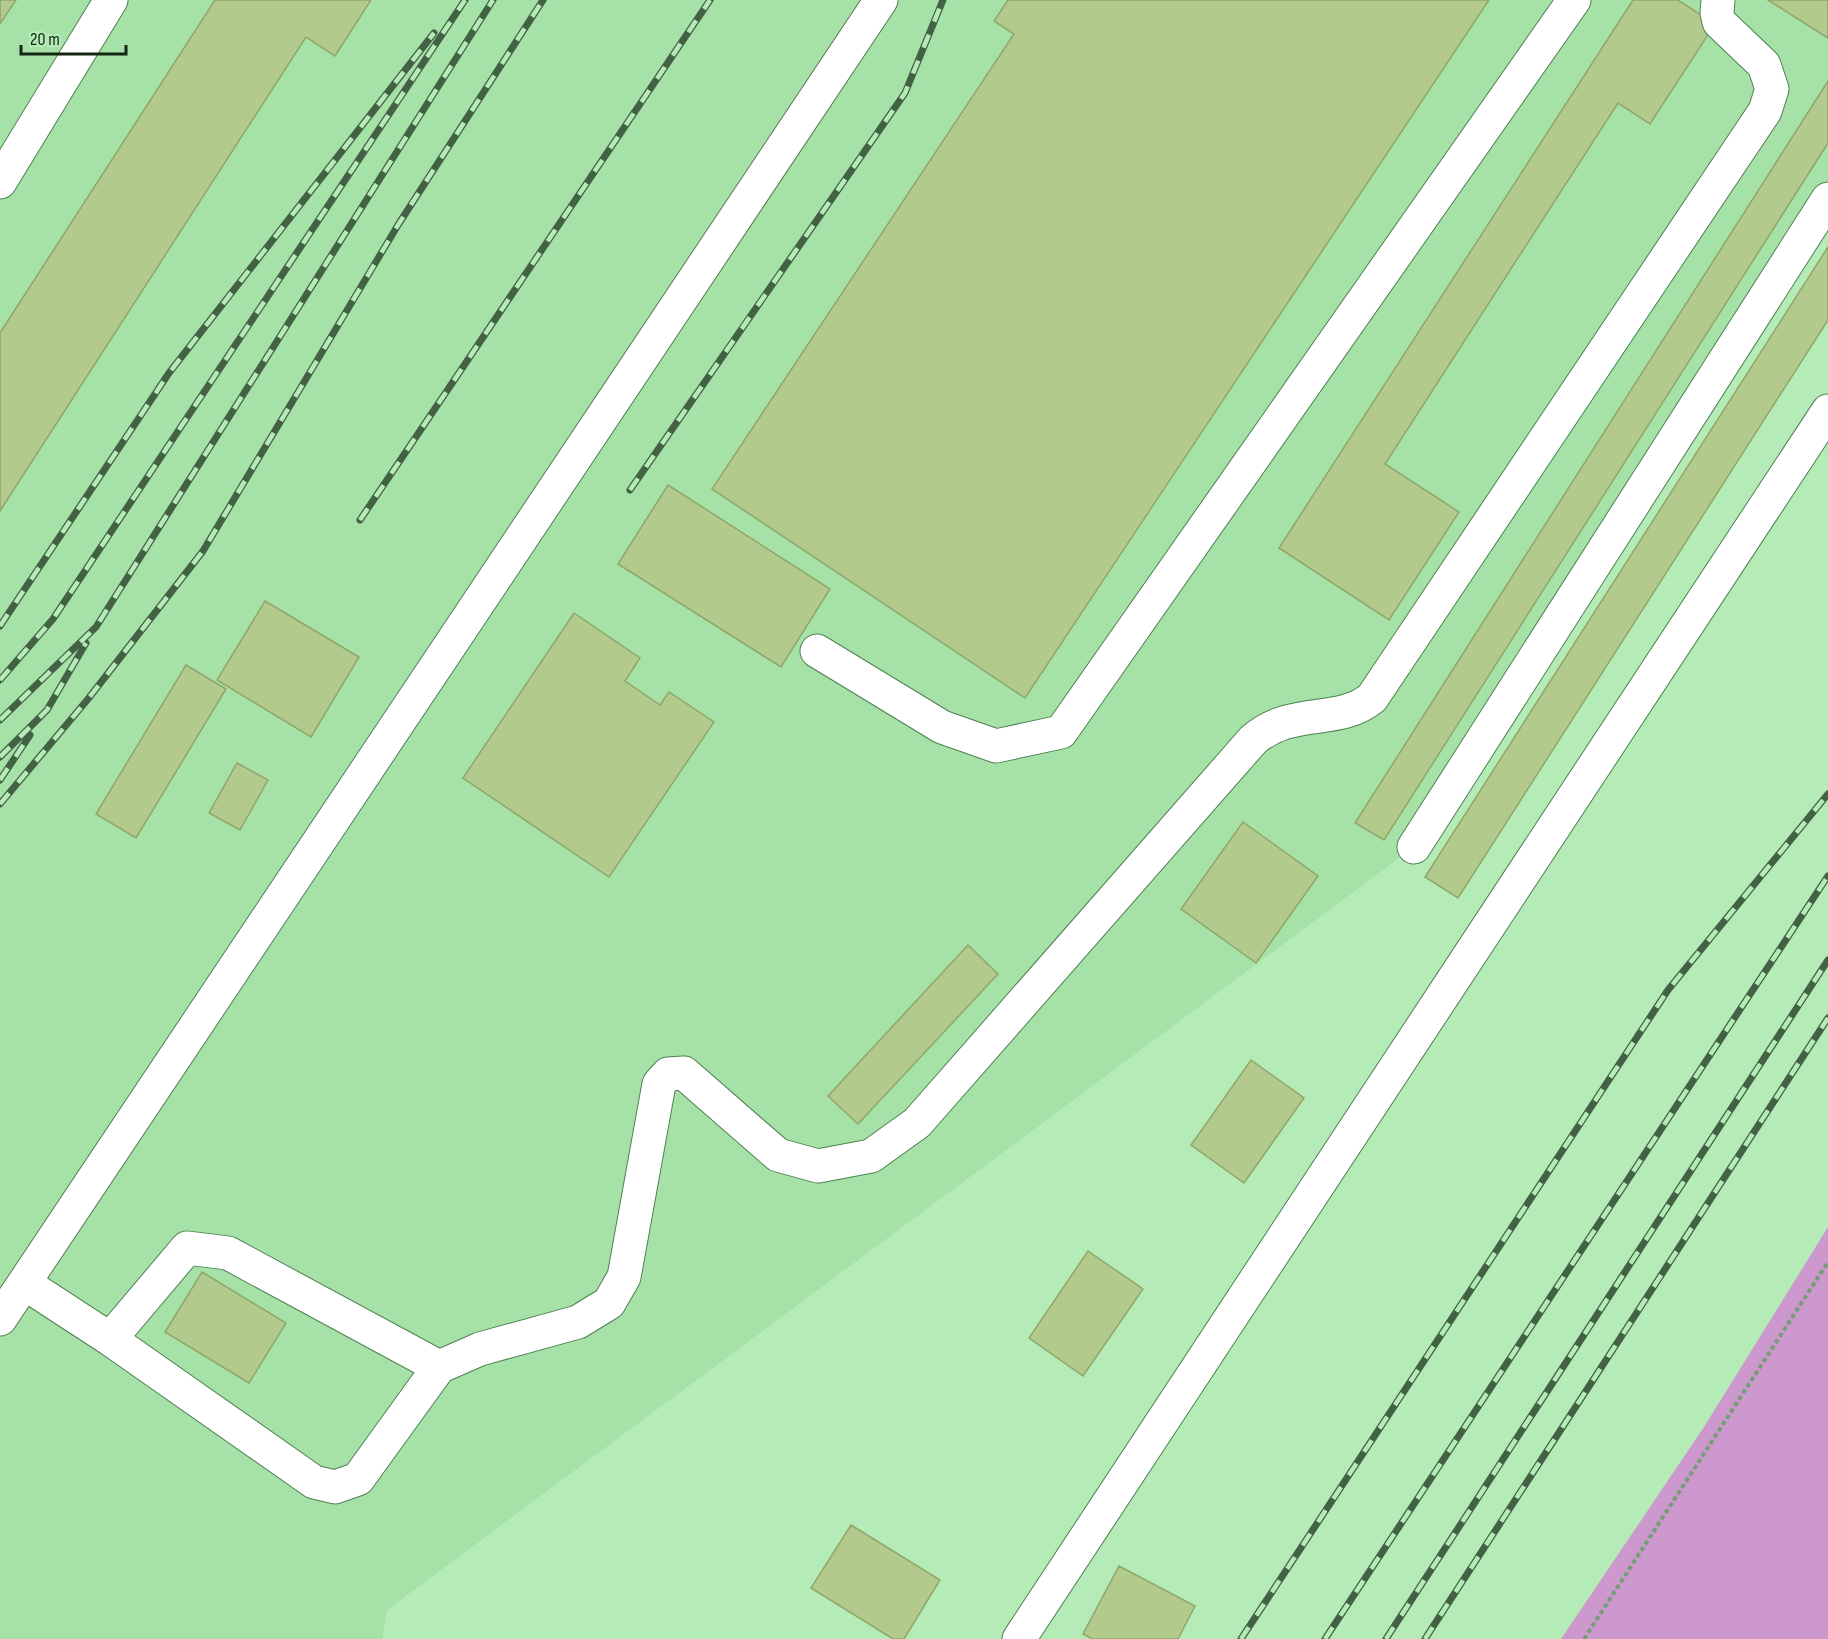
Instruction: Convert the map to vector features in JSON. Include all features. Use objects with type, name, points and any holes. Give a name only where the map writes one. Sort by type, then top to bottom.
[{"type":"street","points":[[0,182],[111,0]]},
{"type":"street","points":[[0,1319],[880,0]]},
{"type":"street","points":[[818,651],[942,727],[996,746],[1061,732],[1574,0]]},
{"type":"street","points":[[24,1283],[110,1339],[314,1482],[335,1487],[358,1479],[439,1367],[480,1349],[578,1322],[609,1303],[624,1277],[659,1084],[668,1074],[684,1073],[778,1155],[818,1166],[871,1156],[917,1123],[1253,740],[1281,722],[1360,707],[1372,698],[1765,111],[1772,89],[1764,64],[1719,22],[1717,13],[1719,0]]},
{"type":"street","points":[[1414,847],[1828,199]]},
{"type":"street","points":[[1019,1639],[1828,411]]},
{"type":"street","points":[[110,1339],[187,1248],[228,1253],[439,1367]]},
{"type":"path","points":[[1584,1639],[1828,1262]]},
{"type":"shaded area","points":[[0,0],[1828,0],[1828,205],[1414,847],[387,1610],[382,1639],[0,1639]]},
{"type":"shaded area","points":[[1828,1227],[1828,1639],[1561,1639],[1704,1427]]},
{"type":"building","points":[[0,0],[16,0],[0,24]]},
{"type":"building","points":[[215,0],[371,0],[335,56],[306,37],[0,511],[0,333]]},
{"type":"building","points":[[1008,0],[1489,0],[1025,698],[712,489],[1014,34],[994,21]]},
{"type":"building","points":[[1633,0],[1678,0],[1715,24],[1650,124],[1618,103],[1385,464],[1459,512],[1389,620],[1279,548]]},
{"type":"building","points":[[1768,0],[1828,0],[1828,38]]},
{"type":"building","points":[[1828,81],[1828,143],[1384,840],[1355,823]]},
{"type":"building","points":[[1828,247],[1828,320],[1458,898],[1425,877]]},
{"type":"building","points":[[668,485],[830,589],[781,667],[618,564]]},
{"type":"building","points":[[265,601],[359,657],[311,737],[217,680]]},
{"type":"building","points":[[574,613],[640,658],[625,681],[660,705],[669,692],[714,722],[609,877],[463,778]]},
{"type":"building","points":[[186,665],[226,689],[136,838],[96,814]]},
{"type":"building","points":[[237,763],[268,780],[240,830],[209,813]]},
{"type":"building","points":[[1243,822],[1318,876],[1256,963],[1181,909]]},
{"type":"building","points":[[968,945],[998,974],[858,1124],[828,1096]]},
{"type":"building","points":[[1251,1060],[1304,1098],[1244,1183],[1191,1145]]},
{"type":"building","points":[[1088,1251],[1143,1289],[1083,1376],[1029,1338]]},
{"type":"building","points":[[202,1272],[286,1323],[249,1383],[165,1332]]},
{"type":"building","points":[[851,1525],[940,1580],[904,1639],[893,1639],[811,1588]]},
{"type":"building","points":[[1119,1566],[1195,1606],[1178,1639],[1092,1639],[1083,1634]]},
{"type":"railway","points":[[0,680],[53,619],[465,0]]},
{"type":"railway","points":[[0,720],[96,627],[493,0]]},
{"type":"railway","points":[[0,804],[88,699],[203,551],[398,225],[543,0]]},
{"type":"railway","points":[[360,520],[710,0]]},
{"type":"railway","points":[[630,490],[905,93],[943,0]]},
{"type":"railway","points":[[0,626],[169,373],[434,33]]},
{"type":"railway","points":[[0,757],[47,710],[86,643]]},
{"type":"railway","points":[[0,780],[30,735]]},
{"type":"railway","points":[[1241,1639],[1668,990],[1828,794]]},
{"type":"railway","points":[[1325,1639],[1828,876]]},
{"type":"railway","points":[[1386,1639],[1828,960]]},
{"type":"railway","points":[[1425,1639],[1828,1018]]}]
